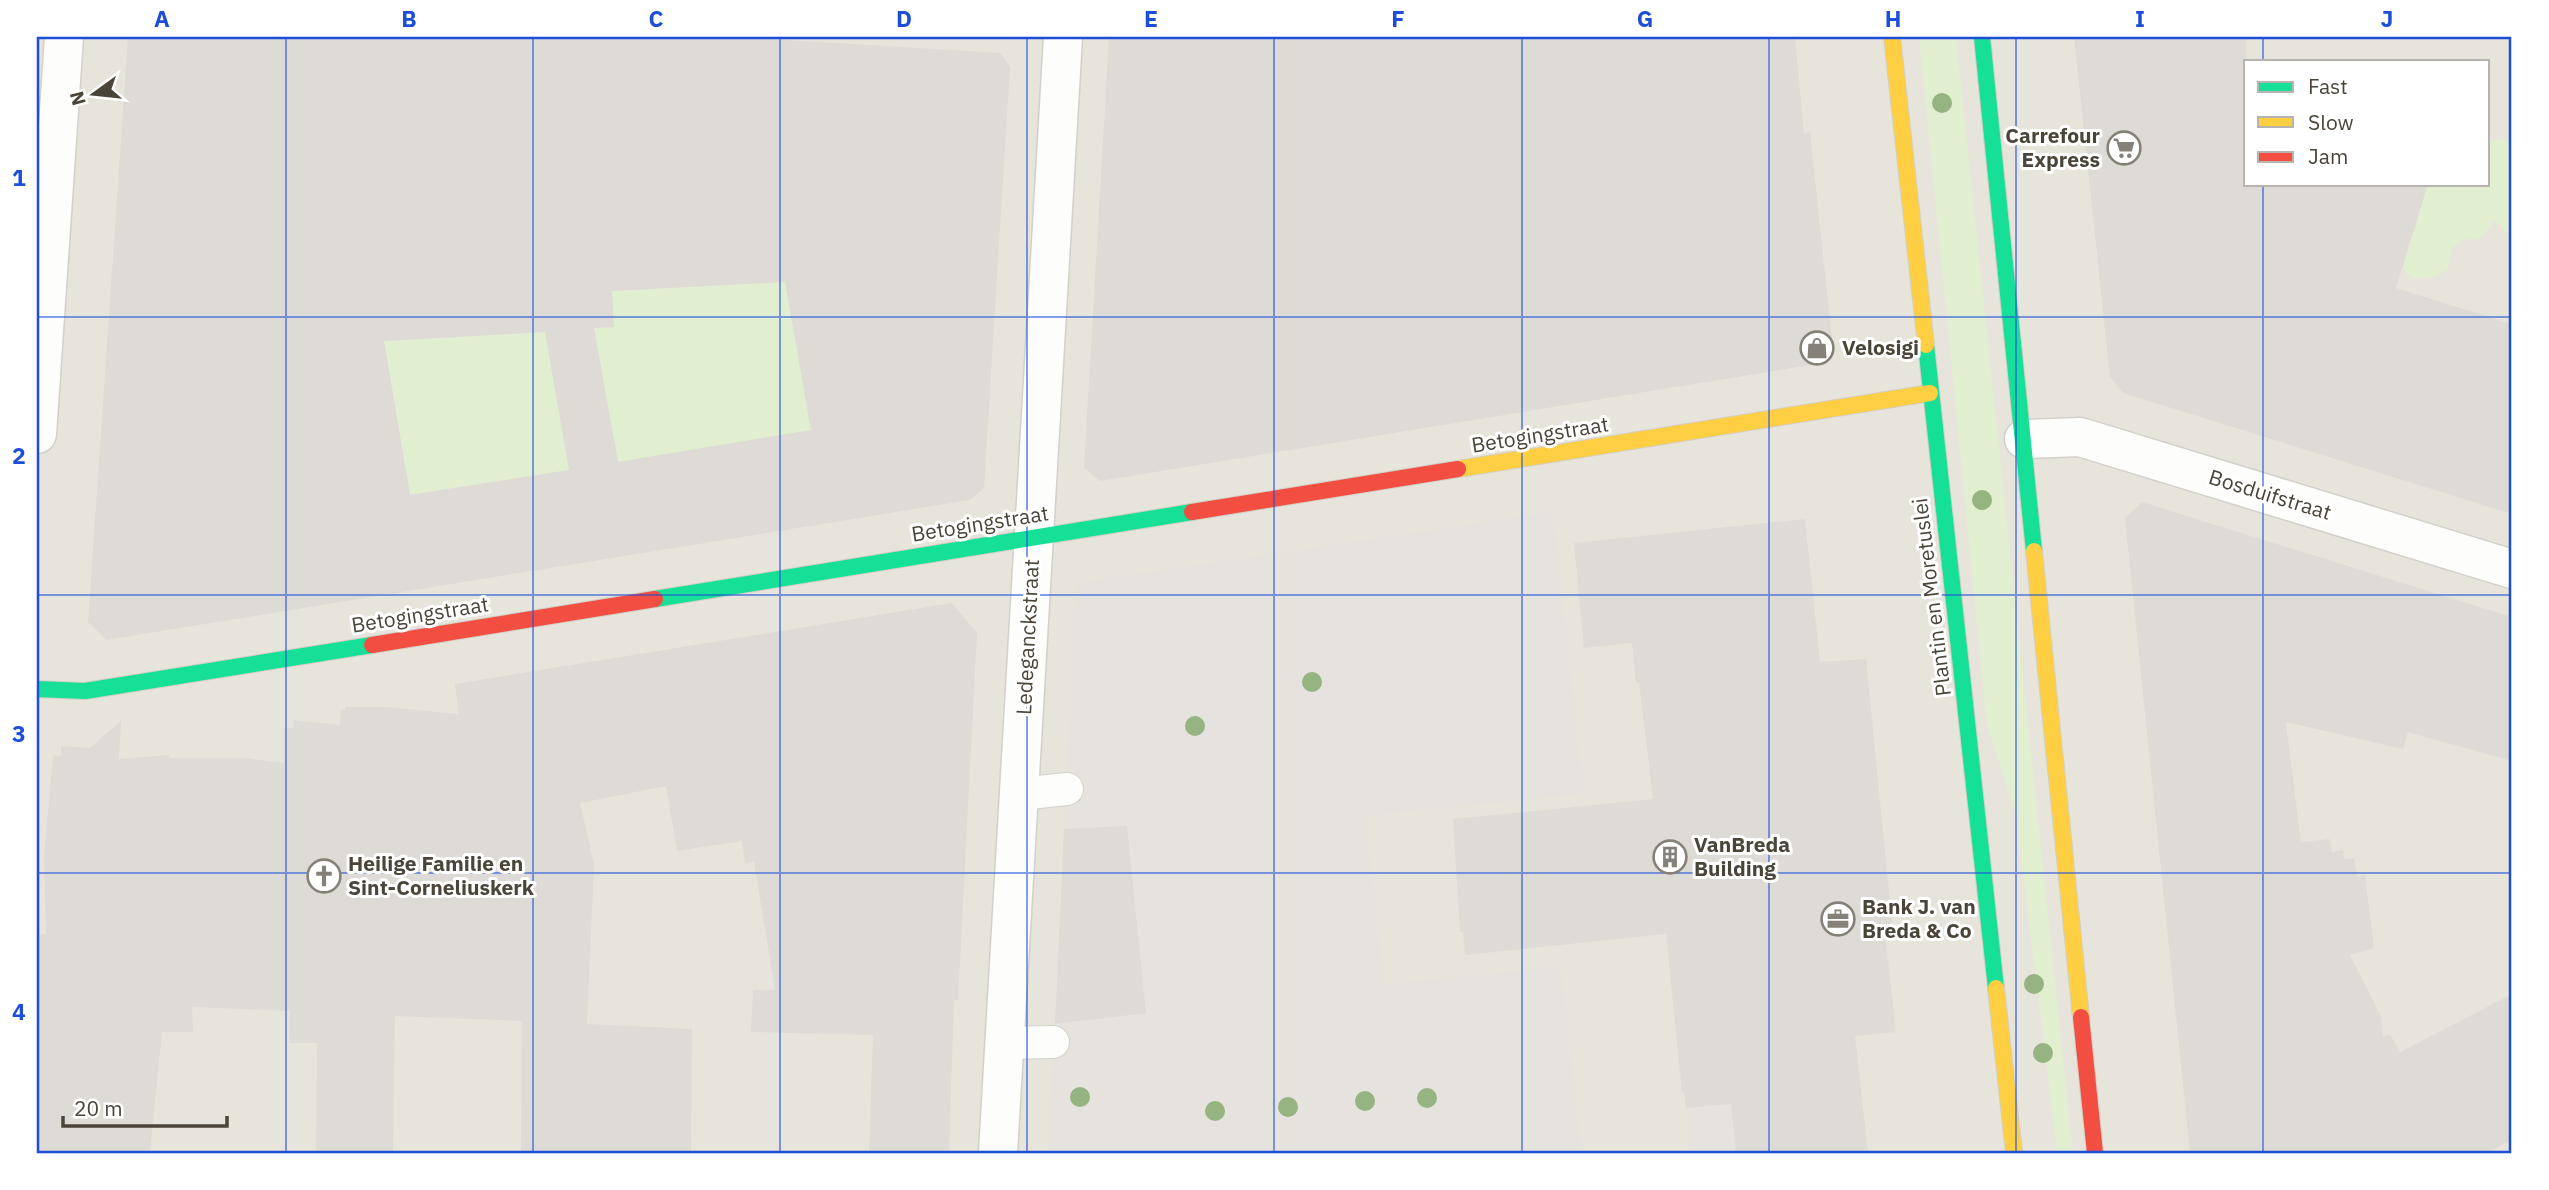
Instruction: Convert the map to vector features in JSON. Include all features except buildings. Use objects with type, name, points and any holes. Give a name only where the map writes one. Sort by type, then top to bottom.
[{"type":"main road","name":"Plantin en Moretuslei","points":[[1892,37],[2014,1153]]},
{"type":"main road","points":[[1982,37],[2095,1153]]},
{"type":"main road","name":"Betogingstraat","points":[[37,690],[85,691],[1930,393]]},
{"type":"street","points":[[37,434],[41,295],[64,37]]},
{"type":"street","name":"Ledeganckstraat","points":[[998,1153],[1063,37]]},
{"type":"street","name":"Bosduifstraat","points":[[2024,439],[2080,437],[2512,569]]},
{"type":"lane","points":[[1019,794],[1066,789]]},
{"type":"lane","points":[[1003,1042],[1053,1042]]},
{"type":"shaded area","points":[[37,37],[2512,37],[2512,1153],[37,1153]]},
{"type":"shaded area","points":[[1553,512],[1584,794],[1366,816],[1384,984],[1561,967],[1582,1153],[1047,1153],[1055,1024],[1146,1012],[1127,827],[1064,829],[1076,583]]},
{"type":"shaded area","points":[[1731,1104],[1736,1153],[1691,1153],[1686,1108]]},
{"type":"green space","points":[[1919,37],[1956,37],[2073,1153],[2057,1153],[2016,815],[1987,726]]},
{"type":"green space","points":[[2490,140],[2512,140],[2512,263],[2508,236],[2495,220],[2481,238],[2463,240],[2452,248],[2448,269],[2431,278],[2412,278],[2396,263],[2413,186],[2490,186]]},
{"type":"green space","points":[[785,282],[811,430],[618,462],[594,328],[612,291]]},
{"type":"green space","points":[[545,332],[569,470],[410,495],[384,341]]},
{"type":"traffic: fast","points":[[1982,37],[2034,551]]},
{"type":"traffic: fast","points":[[1926,345],[1996,988]]},
{"type":"traffic: fast","points":[[655,599],[1192,512]]},
{"type":"traffic: fast","points":[[37,689],[85,691],[372,645]]},
{"type":"traffic: slow","points":[[1892,37],[1926,345]]},
{"type":"traffic: slow","points":[[1458,469],[1930,393]]},
{"type":"traffic: slow","points":[[2034,551],[2081,1017]]},
{"type":"traffic: slow","points":[[1996,988],[2014,1153]]},
{"type":"traffic: jam","points":[[1192,512],[1458,469]]},
{"type":"traffic: jam","points":[[372,645],[655,599]]},
{"type":"traffic: jam","points":[[2081,1017],[2095,1153]]},
{"type":"place","name":"Carrefour Express","points":[[2124,148]]},
{"type":"place","name":"Velosigi","points":[[1817,348]]},
{"type":"place","name":"VanBreda Building","points":[[1670,857]]},
{"type":"place","name":"Heilige Familie en Sint-Corneliuskerk","points":[[324,876]]},
{"type":"place","name":"Bank J. van Breda & Co","points":[[1838,919]]}]
